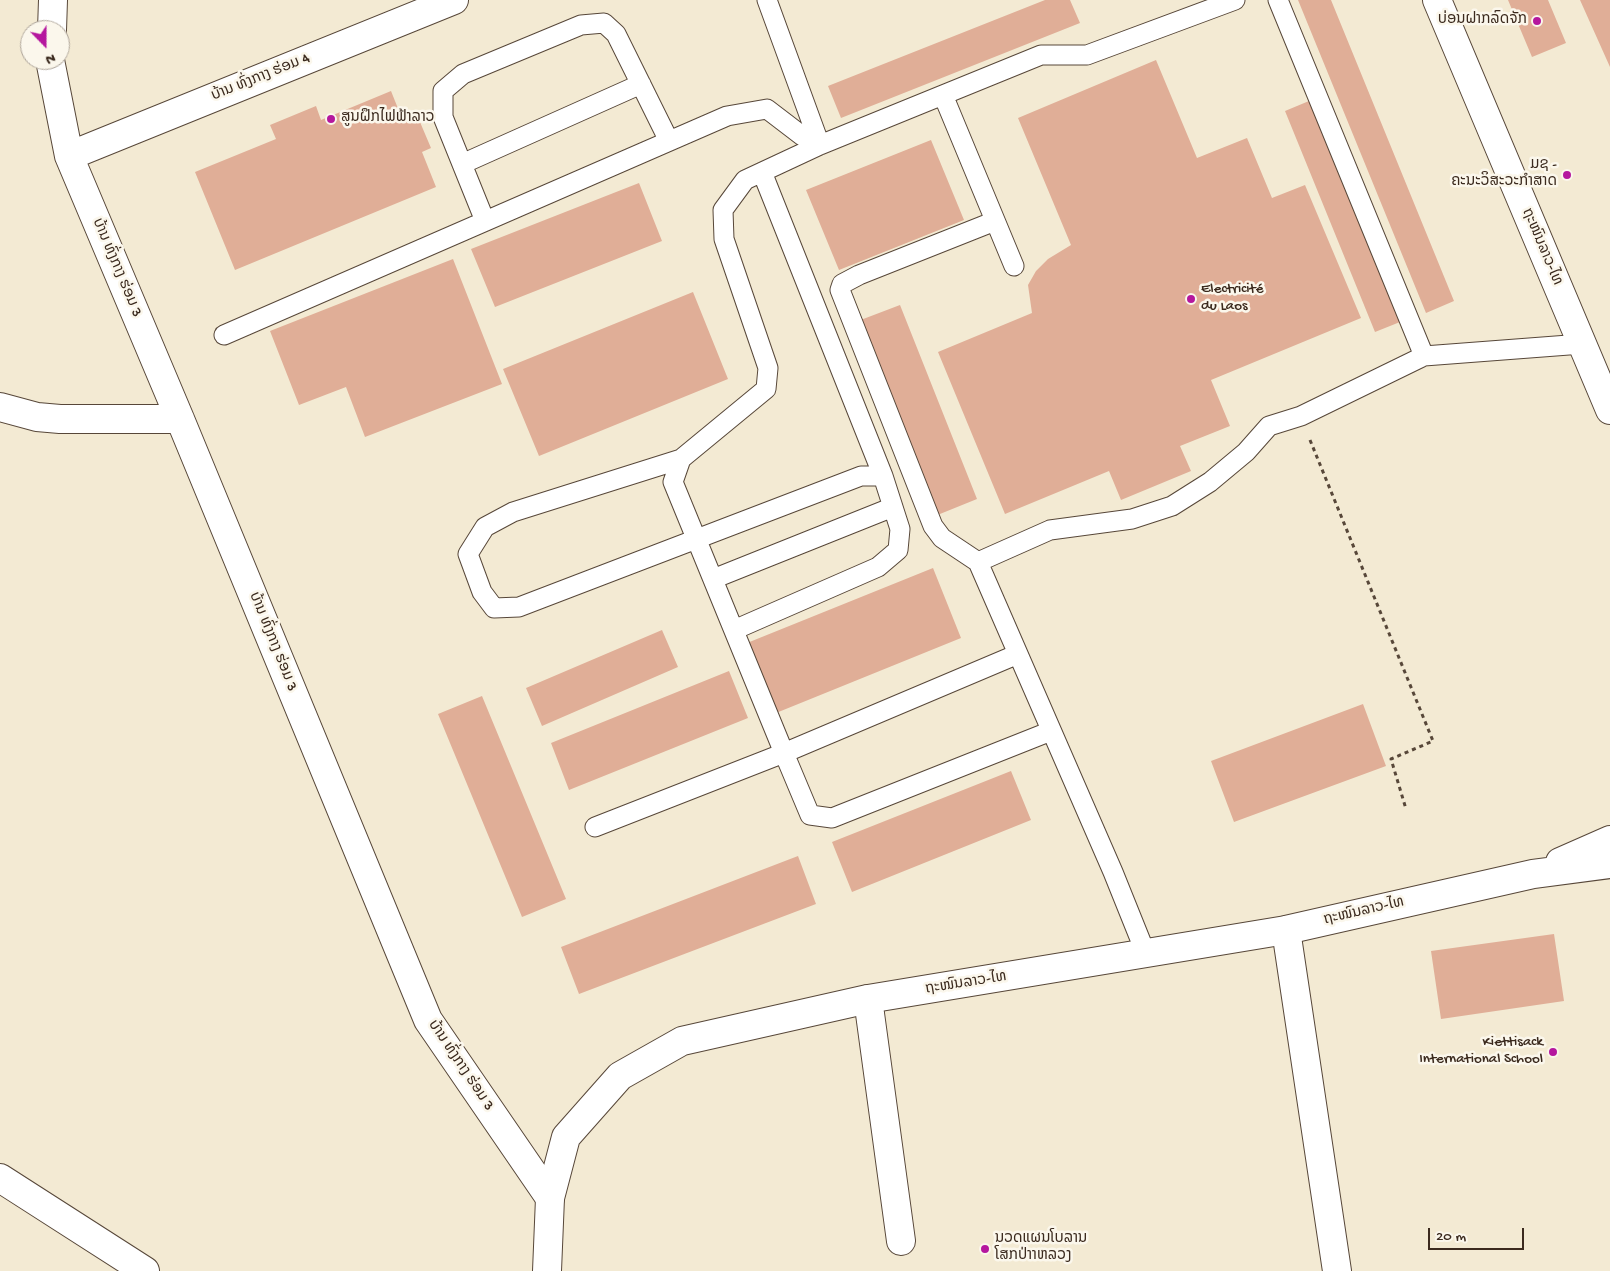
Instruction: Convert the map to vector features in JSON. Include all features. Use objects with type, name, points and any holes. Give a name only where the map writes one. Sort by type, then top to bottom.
[{"type":"street","points":[[52,20],[53,0]]},
{"type":"street","name":"ບ້ານ ທົ່ງກາງ ຮ່ອມ 4","points":[[68,156],[454,0]]},
{"type":"street","name":"ຖະໜົນລາວ-ໄທ","points":[[1437,0],[1610,410]]},
{"type":"street","name":"ບ້ານ ທົ່ງກາງ ຮ່ອມ 3","points":[[52,70],[68,156],[180,419],[428,1020],[550,1198]]},
{"type":"street","points":[[0,407],[37,417],[60,419],[180,419]]},
{"type":"street","name":"ຖະໜົນລາວ-ໄທ","points":[[1533,874],[1610,840]]},
{"type":"street","name":"ຖະໜົນລາວ-ໄທ","points":[[547,1271],[550,1198],[566,1137],[620,1076],[682,1041],[868,1000],[1286,930],[1533,874],[1610,864]]},
{"type":"street","points":[[1286,930],[1337,1271]]},
{"type":"street","points":[[868,1000],[901,1241]]},
{"type":"street","points":[[0,1178],[145,1271]]},
{"type":"lane","points":[[767,0],[820,145]]},
{"type":"lane","points":[[883,476],[861,476],[519,607],[494,608],[482,592],[468,554],[485,527],[513,512],[681,459],[766,389],[768,368],[724,239],[723,210],[746,180],[820,145],[1041,55],[1087,55],[1235,0]]},
{"type":"lane","points":[[1278,0],[1424,356]]},
{"type":"lane","points":[[485,221],[443,117],[443,91],[463,74],[581,25],[604,23],[616,34],[669,140]]},
{"type":"lane","points":[[462,164],[641,84]]},
{"type":"lane","points":[[943,95],[1014,266]]},
{"type":"lane","points":[[224,335],[727,116],[767,110],[801,135],[820,145]]},
{"type":"lane","points":[[734,630],[878,567],[898,550],[900,529],[883,476],[762,172]]},
{"type":"lane","points":[[995,221],[859,275],[842,284],[840,290],[933,526],[942,538],[978,562],[1146,954]]},
{"type":"lane","points":[[978,562],[1050,530],[1132,519],[1172,506],[1224,470],[1246,452],[1269,426],[1301,416],[1424,356],[1582,344]]},
{"type":"lane","points":[[681,459],[673,482],[810,815],[832,818],[1051,731]]},
{"type":"lane","points":[[713,579],[892,507]]},
{"type":"lane","points":[[595,827],[784,753],[1018,654]]},
{"type":"path","points":[[1301,416],[1433,741],[1391,759],[1406,809]]},
{"type":"building","points":[[1045,0],[1070,0],[1080,23],[841,118],[828,86]]},
{"type":"building","points":[[1298,0],[1331,0],[1454,301],[1426,313]]},
{"type":"building","name":"ບ່ອນຝາກລົດຈັກ","points":[[1508,0],[1548,0],[1566,43],[1532,57]]},
{"type":"building","points":[[1580,0],[1610,0],[1610,67]]},
{"type":"building","name":"Electricité du Laos","points":[[1156,60],[1197,158],[1247,138],[1272,198],[1305,185],[1361,318],[1211,380],[1230,426],[1180,446],[1191,471],[1121,500],[1109,471],[1005,514],[938,352],[1032,313],[1028,285],[1036,271],[1048,259],[1071,245],[1018,118]]},
{"type":"building","points":[[391,91],[403,121],[417,115],[431,148],[422,152],[436,187],[235,270],[195,172],[276,139],[270,125],[316,106],[321,120]]},
{"type":"building","points":[[1309,101],[1400,322],[1375,332],[1285,111]]},
{"type":"building","points":[[931,140],[964,220],[839,270],[806,190]]},
{"type":"building","points":[[639,183],[662,241],[495,307],[471,249]]},
{"type":"building","points":[[453,259],[502,384],[365,437],[346,387],[299,405],[270,331]]},
{"type":"building","points":[[693,292],[728,379],[539,456],[503,369]]},
{"type":"building","points":[[900,305],[977,499],[935,516],[858,321]]},
{"type":"building","points":[[933,568],[961,638],[776,713],[747,643]]},
{"type":"building","points":[[662,630],[678,667],[542,726],[526,688]]},
{"type":"building","points":[[729,671],[748,718],[569,790],[551,743]]},
{"type":"building","points":[[482,696],[566,899],[522,917],[438,714]]},
{"type":"building","points":[[1363,704],[1386,766],[1234,822],[1211,761]]},
{"type":"building","points":[[1011,771],[1031,820],[852,892],[832,842]]},
{"type":"building","points":[[798,856],[816,904],[579,994],[561,947]]},
{"type":"building","points":[[1554,934],[1564,1001],[1441,1019],[1431,951]]},
{"type":"place","name":"ບ່ອນຝາກລົດຈັກ","points":[[1537,21]]},
{"type":"place","name":"ສູນຝຶກໄຟຟ້າລາວ","points":[[331,119]]},
{"type":"place","name":"ມຊ - ຄະນະວິສະວະກຳສາດ","points":[[1567,175]]},
{"type":"place","name":"Electricité du Laos","points":[[1191,299]]},
{"type":"place","name":"Kiettisack International School","points":[[1553,1052]]},
{"type":"place","name":"ນວດແຜນໂບລານ ໂສກປ່າາຫລວງ","points":[[985,1249]]}]
